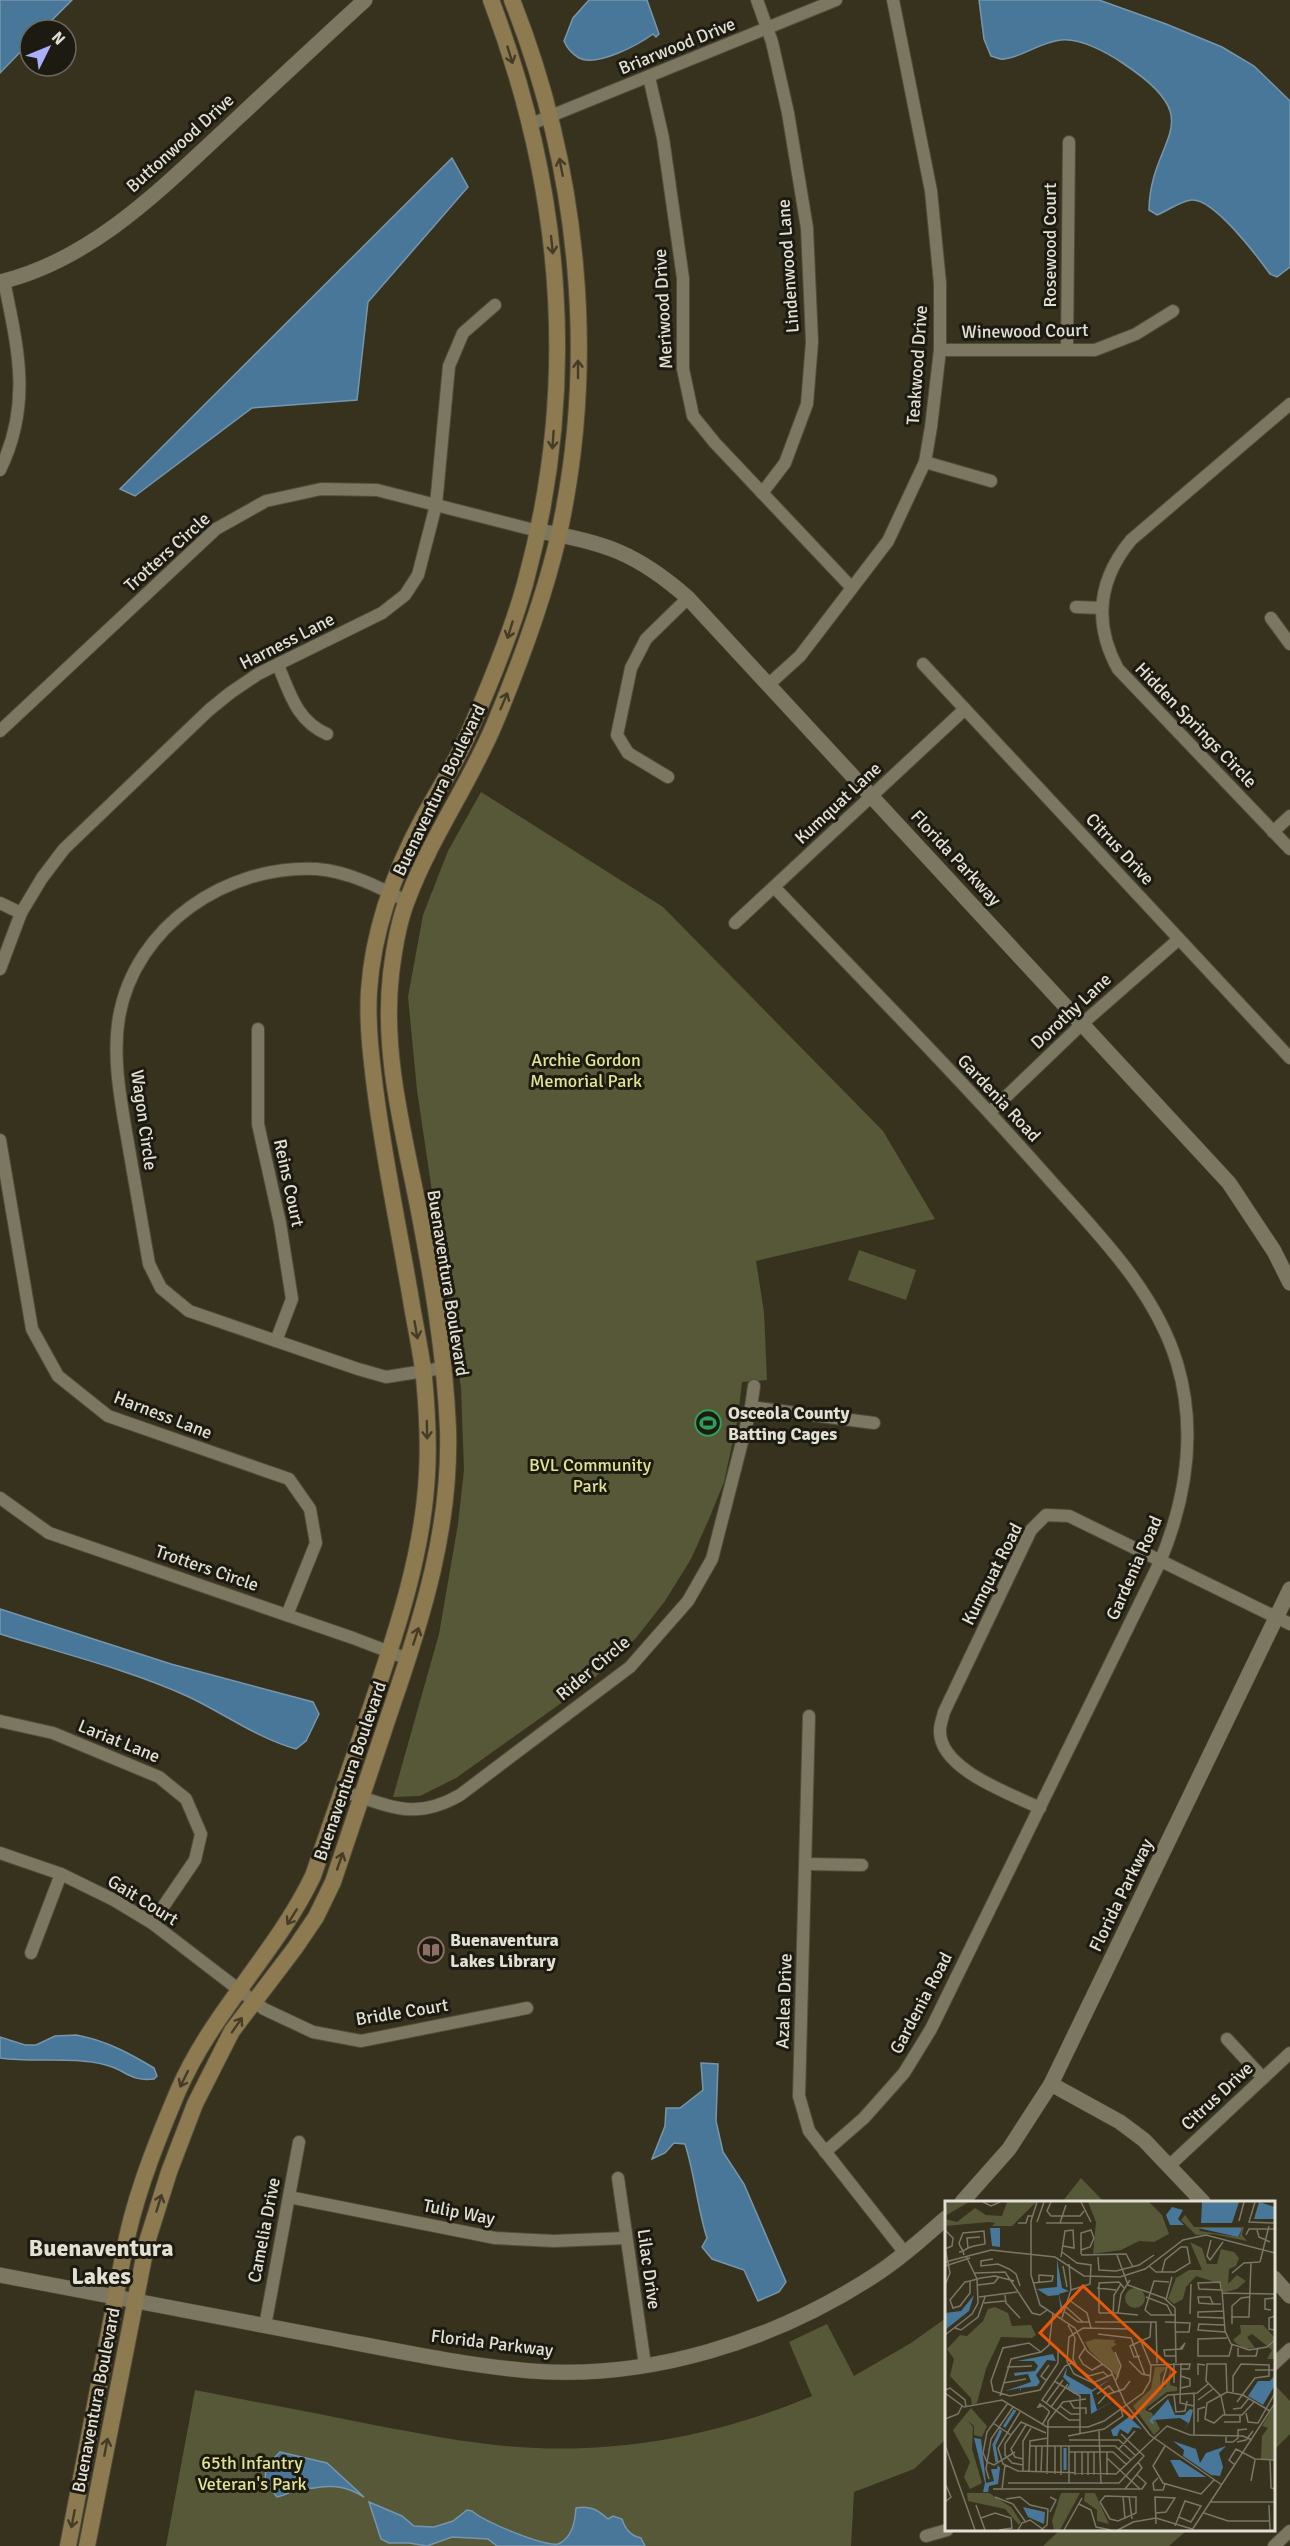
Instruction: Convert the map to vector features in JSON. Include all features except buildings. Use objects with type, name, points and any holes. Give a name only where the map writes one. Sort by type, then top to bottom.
[{"type":"main road","name":"Buenaventura Boulevard","points":[[68,2546],[128,2232],[153,2156],[196,2053],[238,1989],[280,1936],[313,1876],[408,1593],[420,1529],[427,1474],[427,1426],[423,1371],[378,1112],[369,1033],[369,991],[375,944],[389,892],[421,822],[466,739],[503,652],[525,584],[538,531],[552,455],[558,334],[556,278],[549,217],[531,124],[491,0]]},
{"type":"main road","name":"Buenaventura Boulevard","points":[[87,2546],[135,2300],[150,2232],[169,2172],[195,2104],[232,2031],[316,1917],[333,1882],[428,1599],[442,1529],[448,1431],[443,1368],[389,1037],[390,981],[395,946],[406,901],[435,838],[482,754],[522,659],[558,535],[570,462],[578,384],[578,325],[570,214],[550,116],[512,0]]},
{"type":"street","name":"Buttonwood Drive","points":[[2,282],[53,262],[94,241],[152,197],[365,0]]},
{"type":"street","name":"Lindenwood Lane","points":[[757,0],[768,28],[788,113],[807,228],[812,342],[807,404],[785,463],[762,493]]},
{"type":"street","name":"Briarwood Drive","points":[[531,124],[836,0]]},
{"type":"street","name":"Teakwood Drive","points":[[768,685],[800,656],[888,541],[925,462],[940,350],[940,283],[932,191],[892,0]]},
{"type":"street","name":"Meriwood Drive","points":[[649,77],[663,138],[683,278],[683,369],[693,416],[715,443],[852,588]]},
{"type":"street","name":"Rosewood Court","points":[[1067,348],[1069,142]]},
{"type":"street","points":[[0,470],[19,413],[20,363],[2,282]]},
{"type":"street","name":"Harness Lane","points":[[0,969],[21,913],[42,878],[64,849],[208,710],[243,684],[382,613],[405,595],[418,575],[436,505],[449,366],[463,333],[495,305]]},
{"type":"street","name":"Winewood Court","points":[[940,350],[1067,348],[1095,350],[1136,334],[1173,311]]},
{"type":"street","name":"Hidden Springs Circle","points":[[1290,404],[1131,540],[1116,558],[1109,573],[1101,608],[1110,655],[1118,669],[1290,849]]},
{"type":"street","points":[[925,462],[990,481]]},
{"type":"street","name":"Trotters Circle","points":[[0,731],[216,529],[266,501],[321,489],[377,490],[538,531]]},
{"type":"street","name":"Florida Parkway","points":[[538,531],[605,545],[638,560],[661,574],[688,598],[1229,1183],[1274,1251],[1290,1283]]},
{"type":"street","points":[[668,777],[628,753],[617,735],[631,668],[646,639],[688,598]]},
{"type":"street","points":[[1076,607],[1101,608]]},
{"type":"street","points":[[1271,618],[1290,644]]},
{"type":"street","name":"Citrus Drive","points":[[924,664],[1290,1058]]},
{"type":"street","points":[[278,665],[301,716],[314,728],[327,734]]},
{"type":"street","name":"Kumquat Lane","points":[[735,923],[965,709]]},
{"type":"street","points":[[1273,832],[1290,816]]},
{"type":"street","name":"Wagon Circle","points":[[406,901],[354,877],[318,869],[277,870],[229,884],[173,919],[146,950],[119,1016],[117,1076],[149,1264],[161,1288],[189,1311],[386,1377],[443,1368]]},
{"type":"street","name":"Gardenia Road","points":[[774,886],[990,1112],[1124,1264],[1160,1322],[1177,1363],[1188,1424],[1187,1464],[1175,1526],[1160,1562],[931,2029],[904,2073],[864,2118],[825,2152]]},
{"type":"street","points":[[0,903],[21,913]]},
{"type":"street","name":"Dorothy Lane","points":[[990,1112],[1083,1023],[1179,939]]},
{"type":"street","name":"Reins Court","points":[[258,1029],[258,1124],[280,1223],[292,1299],[276,1341]]},
{"type":"street","name":"Harness Lane","points":[[0,1140],[32,1329],[58,1376],[108,1416],[289,1479],[310,1509],[316,1543],[287,1615]]},
{"type":"street","name":"Rider Circle","points":[[342,1791],[400,1810],[426,1809],[441,1805],[459,1795],[630,1667],[688,1601],[712,1559],[752,1407],[754,1386]]},
{"type":"street","points":[[752,1407],[874,1423]]},
{"type":"street","name":"Trotters Circle","points":[[0,1498],[49,1533],[408,1659]]},
{"type":"street","name":"Kumquat Road","points":[[1040,1808],[967,1773],[948,1755],[939,1731],[944,1712],[1032,1530],[1046,1515],[1069,1515],[1160,1562],[1284,1621]]},
{"type":"street","name":"Florida Parkway","points":[[963,2201],[1009,2149],[1051,2084],[1284,1621],[1290,1589]]},
{"type":"street","name":"Azalea Drive","points":[[809,1716],[799,2096],[809,2131],[905,2253]]},
{"type":"street","name":"Lariat Lane","points":[[0,1721],[53,1733],[159,1776],[186,1799],[201,1834],[195,1860],[152,1923]]},
{"type":"street","name":"Gait Court","points":[[0,1853],[61,1874],[114,1900],[152,1923],[254,2001]]},
{"type":"street","points":[[806,1864],[862,1865]]},
{"type":"street","points":[[31,1953],[61,1874]]},
{"type":"street","name":"Bridle Court","points":[[254,2001],[264,2009],[313,2032],[362,2041],[527,2008]]},
{"type":"street","points":[[1227,2040],[1263,2078]]},
{"type":"street","name":"Citrus Drive","points":[[1169,2166],[1290,2053]]},
{"type":"street","points":[[1051,2084],[1120,2122],[1144,2140],[1202,2201]]},
{"type":"street","name":"Camelia Drive","points":[[265,2326],[299,2142]]},
{"type":"street","name":"Lilac Drive","points":[[618,2178],[645,2365]]},
{"type":"street","name":"Tulip Way","points":[[289,2198],[495,2238],[554,2241],[626,2238]]},
{"type":"street","name":"Florida Parkway","points":[[0,2276],[453,2361],[532,2371],[585,2372],[645,2365],[716,2350],[806,2315],[875,2276],[945,2219]]},
{"type":"street","points":[[1275,2279],[1290,2296]]},
{"type":"street","points":[[1275,2363],[1290,2349]]},
{"type":"street","points":[[926,2536],[945,2530]]},
{"type":"street","points":[[1274,2546],[1290,2531]]},
{"type":"green space","points":[[481,792],[663,907],[883,1131],[935,1219],[756,1261],[764,1312],[767,1380],[742,1382],[738,1417],[724,1482],[691,1559],[665,1601],[636,1638],[588,1684],[456,1778],[420,1796],[393,1797],[439,1634],[458,1524],[464,1470],[461,1388],[417,1090],[408,997],[423,915],[448,851]]},
{"type":"green space","points":[[859,1250],[916,1270],[906,1300],[848,1280]]},
{"type":"green space","points":[[1081,2178],[1103,2201],[1063,2201]]},
{"type":"green space","name":"65th Infantry Veteran's Park","points":[[945,2319],[945,2440],[914,2469],[854,2492],[851,2546],[166,2546],[195,2390],[475,2442],[536,2448],[607,2447],[711,2430],[812,2396],[789,2342],[827,2324],[854,2376],[911,2343]]},
{"type":"green space","points":[[1275,2385],[1290,2401],[1290,2434],[1275,2449]]},
{"type":"green space","points":[[1059,2531],[1186,2531],[1169,2546],[1043,2546]]},
{"type":"water","points":[[0,0],[72,0],[54,18],[18,18],[18,54],[0,73]]},
{"type":"water","points":[[589,0],[647,0],[659,34],[656,37],[653,34],[617,54],[596,60],[579,58],[570,51],[564,41],[573,18]]},
{"type":"water","points":[[979,0],[1099,0],[1222,47],[1254,66],[1290,101],[1290,267],[1277,277],[1270,274],[1234,229],[1211,208],[1200,202],[1187,201],[1157,215],[1149,210],[1152,185],[1170,131],[1171,117],[1166,101],[1151,84],[1124,64],[1102,51],[1077,41],[1053,41],[1011,58],[999,59],[991,56],[984,39]]},
{"type":"water","points":[[452,158],[468,187],[368,302],[357,400],[252,408],[135,496],[120,489]]},
{"type":"water","points":[[0,1609],[171,1664],[313,1702],[319,1714],[306,1741],[296,1749],[254,1732],[166,1687],[119,1670],[0,1634]]},
{"type":"water","points":[[76,2035],[97,2040],[126,2052],[154,2068],[157,2076],[154,2079],[139,2079],[113,2067],[93,2062],[0,2058],[0,2037],[25,2045],[36,2045],[55,2036]]},
{"type":"water","points":[[701,2063],[718,2064],[716,2121],[723,2152],[744,2184],[786,2282],[779,2292],[758,2301],[744,2270],[712,2259],[702,2247],[707,2238],[685,2144],[674,2143],[665,2153],[652,2159],[665,2126],[666,2108],[680,2108],[703,2090]]},
{"type":"water","points":[[280,2452],[327,2463],[364,2497],[340,2487],[328,2487],[301,2488],[277,2497],[265,2482],[266,2466]]},
{"type":"water","points":[[369,2502],[402,2516],[414,2526],[434,2527],[453,2521],[467,2510],[472,2511],[514,2532],[550,2544],[558,2544],[570,2534],[576,2508],[590,2508],[608,2519],[613,2516],[622,2519],[629,2532],[641,2538],[645,2546],[497,2546],[488,2539],[452,2537],[427,2546],[389,2543],[381,2539]]},
{"type":"place","name":"Osceola County Batting Cages","points":[[708,1423]]},
{"type":"place","name":"Buenaventura Lakes Library","points":[[431,1950]]},
{"type":"district","name":"Buenaventura Lakes","points":[[101,2262]]},
{"type":"park label","name":"Archie Gordon Memorial Park","points":[[586,1070]]},
{"type":"park label","name":"BVL Community Park","points":[[590,1475]]}]
